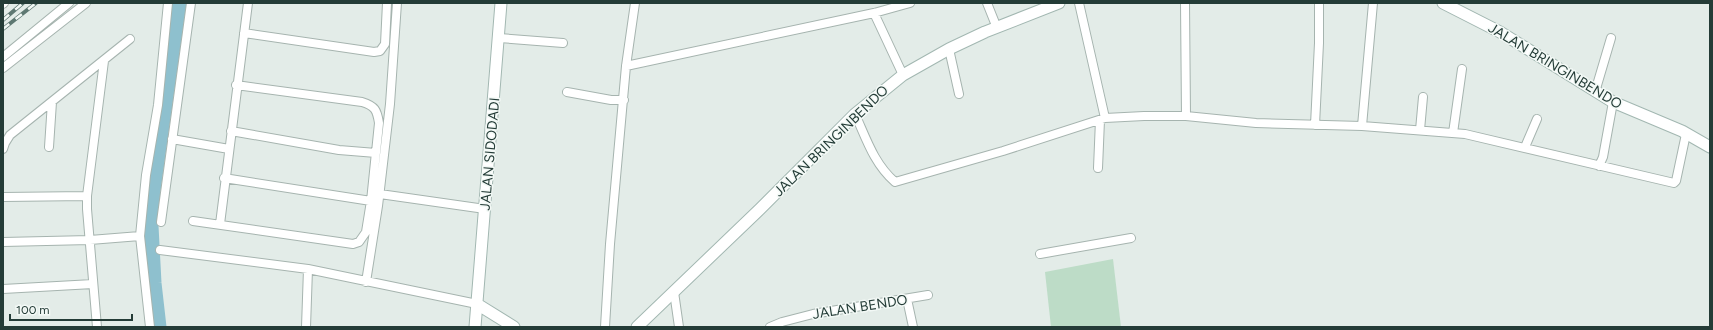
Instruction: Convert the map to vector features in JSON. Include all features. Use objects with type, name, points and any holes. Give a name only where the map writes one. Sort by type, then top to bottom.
[{"type":"street","points":[[3,57],[69,3]]},
{"type":"street","points":[[3,68],[86,3]]},
{"type":"street","points":[[150,327],[140,236],[146,175],[158,105],[168,3]]},
{"type":"street","points":[[161,222],[191,3]]},
{"type":"street","points":[[220,224],[224,178],[248,3]]},
{"type":"street","points":[[244,33],[374,52],[380,51],[385,44],[387,3]]},
{"type":"street","points":[[366,282],[380,194],[390,104],[397,3]]},
{"type":"street","name":"JALAN SIDODADI","points":[[475,327],[502,3]]},
{"type":"street","points":[[605,327],[610,244],[626,66],[635,3]]},
{"type":"street","points":[[626,66],[874,13],[910,3]]},
{"type":"street","points":[[987,3],[997,28]]},
{"type":"street","name":"JALAN BRINGINBENDO","points":[[637,327],[765,204],[855,114],[902,75],[949,49],[1059,3]]},
{"type":"street","points":[[1079,3],[1102,119],[1098,168]]},
{"type":"street","points":[[1185,3],[1186,116]]},
{"type":"street","points":[[1315,125],[1319,43],[1319,3]]},
{"type":"street","points":[[1362,126],[1373,3]]},
{"type":"street","name":"JALAN BRINGINBENDO","points":[[1443,3],[1454,5],[1595,92],[1691,136],[1710,147]]},
{"type":"street","points":[[874,13],[902,75]]},
{"type":"street","points":[[499,38],[563,43]]},
{"type":"street","points":[[1595,92],[1611,38]]},
{"type":"street","points":[[3,149],[10,135],[130,39]]},
{"type":"street","points":[[949,49],[959,94]]},
{"type":"street","points":[[97,327],[87,196],[104,61]]},
{"type":"street","points":[[1453,133],[1462,69]]},
{"type":"street","points":[[192,221],[353,244],[359,242],[366,232],[371,201],[379,123],[377,111],[371,105],[362,102],[236,86]]},
{"type":"street","points":[[568,92],[611,100],[624,100]]},
{"type":"street","points":[[1420,130],[1422,98]]},
{"type":"street","points":[[49,147],[52,102]]},
{"type":"street","points":[[1599,166],[1603,157],[1614,102]]},
{"type":"street","points":[[855,114],[874,157],[881,168],[895,182],[1002,151],[1102,119],[1186,116],[1256,123],[1362,126],[1465,134],[1675,183],[1691,136]]},
{"type":"street","points":[[1525,147],[1537,119]]},
{"type":"street","points":[[231,131],[339,150],[376,153]]},
{"type":"street","points":[[172,139],[229,149]]},
{"type":"street","points":[[224,178],[371,201]]},
{"type":"street","points":[[380,194],[485,209]]},
{"type":"street","points":[[3,197],[87,196]]},
{"type":"street","points":[[3,242],[90,240],[140,236]]},
{"type":"street","points":[[1040,254],[1131,238]]},
{"type":"street","points":[[160,250],[308,269],[477,304],[514,327]]},
{"type":"street","points":[[306,327],[308,269]]},
{"type":"street","points":[[3,289],[93,284]]},
{"type":"street","points":[[674,292],[679,327]]},
{"type":"street","name":"JALAN BENDO","points":[[770,327],[782,322],[813,314],[928,296]]},
{"type":"street","points":[[907,299],[913,327]]},
{"type":"green space","points":[[1113,259],[1121,327],[1051,327],[1045,272]]},
{"type":"waterway","points":[[159,327],[154,283],[151,226],[153,191],[179,3]]},
{"type":"railway","points":[[3,20],[23,3]]},
{"type":"railway","points":[[3,29],[36,3]]}]
